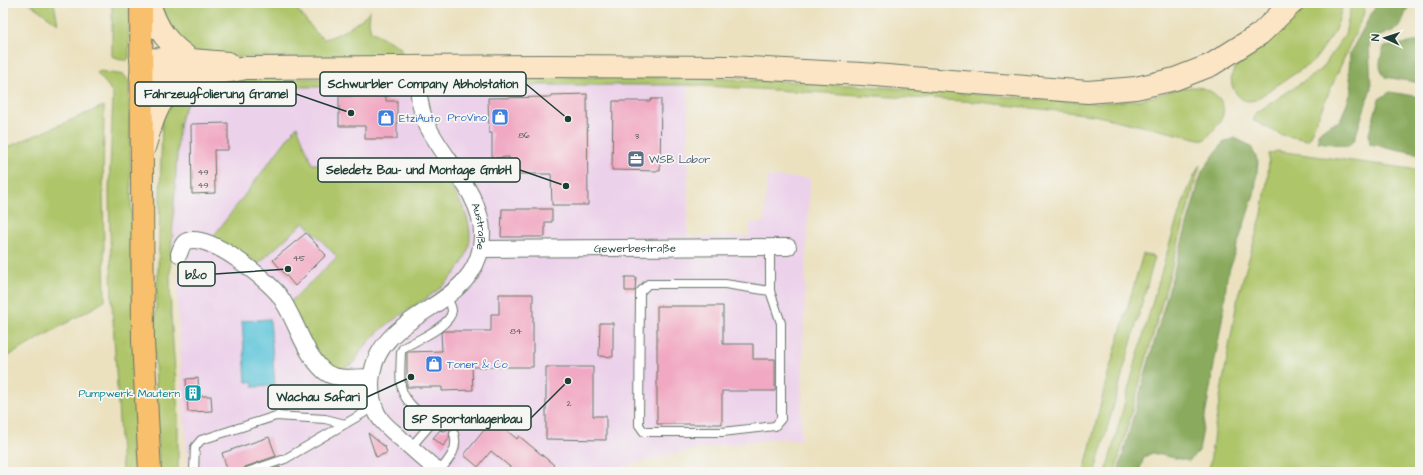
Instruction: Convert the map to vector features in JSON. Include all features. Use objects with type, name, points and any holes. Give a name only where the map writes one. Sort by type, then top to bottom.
[{"type":"highway","points":[[141,3],[143,341],[150,472]]},
{"type":"main road","points":[[149,3],[161,33],[191,68]]},
{"type":"main road","points":[[141,67],[191,68],[220,62],[246,68],[544,66],[729,67],[862,74],[1088,92],[1129,89],[1175,79],[1211,65],[1260,34],[1292,3]]},
{"type":"main road","points":[[141,157],[151,125],[161,102],[191,68]]},
{"type":"street","name":"Austraße","points":[[416,67],[420,99],[426,122],[443,154],[464,185],[481,218],[482,249],[473,272],[465,282],[446,297],[405,324],[389,339],[375,357],[371,377],[371,392],[374,407],[383,422],[439,472]]},
{"type":"street","points":[[179,254],[184,243],[199,240],[236,258],[258,273],[278,295],[314,360],[324,371],[334,376],[371,377]]},
{"type":"street","name":"Gewerbestraße","points":[[482,249],[788,247]]},
{"type":"lane","points":[[770,247],[770,291],[781,323],[781,419],[775,426],[722,432],[644,432],[639,425],[640,292],[648,284],[725,284],[770,291]]},
{"type":"lane","points":[[431,424],[408,402],[402,394],[399,383],[400,352],[403,348],[442,326],[449,320],[452,312],[451,304],[446,297]]},
{"type":"lane","points":[[247,472],[285,459],[374,407]]},
{"type":"lane","points":[[194,472],[195,447],[201,440],[276,416],[325,419],[345,424]]},
{"type":"lane","points":[[411,447],[431,424],[438,422],[444,426]]},
{"type":"lane","points":[[439,472],[453,453],[456,443],[454,434]]},
{"type":"shaded area","points":[[688,85],[688,237],[749,236],[750,223],[764,223],[767,177],[810,178],[805,285],[801,440],[773,439],[724,445],[668,455],[604,472],[188,472],[177,304],[178,276],[183,258],[172,249],[180,117],[186,104],[199,94],[216,89],[247,86]],"holes":[[[433,162],[445,284],[382,328],[365,345],[351,365],[337,257],[304,222],[258,264],[312,164]]]},
{"type":"green space","points":[[29,3],[54,3],[58,24]]},
{"type":"green space","points":[[112,3],[129,3],[129,58],[126,61],[112,56]]},
{"type":"green space","points":[[159,3],[292,3],[318,35],[324,39],[349,28],[362,19],[370,10],[369,23],[371,31],[400,47],[402,56],[397,58],[230,57],[196,52],[178,43]]},
{"type":"green space","points":[[1306,3],[1343,3],[1336,30],[1314,61],[1255,100],[1247,101],[1240,98],[1232,84],[1234,69],[1246,57],[1277,33]]},
{"type":"green space","points":[[1352,3],[1364,3],[1364,13],[1308,140],[1282,135],[1254,121],[1256,113],[1322,69],[1345,34]]},
{"type":"green space","points":[[1376,3],[1408,3],[1407,10],[1399,28],[1380,36],[1369,44],[1371,88],[1354,141],[1347,146],[1318,142],[1318,133],[1329,125],[1340,121],[1352,90],[1349,72],[1350,53]]},
{"type":"green space","points":[[1420,41],[1420,83],[1385,77],[1382,74],[1380,59],[1384,47]]},
{"type":"green space","points":[[99,71],[124,75],[129,81],[132,243],[141,472],[122,472],[112,303],[109,193],[113,97],[110,88],[97,72]]},
{"type":"green space","points":[[466,76],[664,77],[730,79],[896,88],[1090,102],[1117,102],[1145,99],[1174,90],[1193,87],[1210,91],[1218,97],[1222,103],[1223,110],[1219,123],[1204,140],[1093,115],[979,102],[688,85],[445,85],[453,79]]},
{"type":"green space","points":[[247,78],[388,79],[403,85],[227,87],[206,91],[197,95],[188,103],[181,118],[178,137],[170,275],[171,315],[178,414],[178,472],[159,472],[154,337],[158,273],[162,121],[167,105],[189,86]]},
{"type":"green space","points":[[1390,92],[1420,97],[1420,154],[1370,144],[1369,134],[1379,99]]},
{"type":"green space","points":[[104,106],[103,193],[105,301],[3,359],[3,149]]},
{"type":"green space","points":[[297,126],[312,164],[433,162],[454,192],[468,221],[470,236],[468,251],[460,267],[439,289],[389,323],[371,339],[352,364],[343,368],[334,366],[326,361],[318,352],[311,342],[290,302],[337,257],[304,222],[258,264],[240,252],[212,238]]},
{"type":"green space","points":[[1235,138],[1251,146],[1258,162],[1255,191],[1227,277],[1223,314],[1199,451],[1189,461],[1152,453],[1144,457],[1139,472],[1118,472],[1202,171],[1223,143]]},
{"type":"green space","points":[[1277,151],[1420,170],[1420,472],[1209,472],[1214,432],[1238,296],[1262,214],[1268,176],[1269,154]]},
{"type":"green space","points":[[1200,165],[1115,472],[1106,472],[1140,346],[1174,230],[1188,189]]},
{"type":"green space","points":[[1143,254],[1155,257],[1095,472],[1084,472],[1107,378]]},
{"type":"water","points":[[270,319],[275,386],[253,387],[252,382],[246,382],[242,321]]},
{"type":"building","points":[[587,94],[588,205],[552,205],[551,174],[509,174],[509,157],[492,158],[492,133],[489,133],[488,98],[551,97],[551,95]]},
{"type":"building","points":[[339,96],[386,96],[386,101],[397,101],[397,139],[365,139],[365,126],[339,126]]},
{"type":"building","points":[[651,99],[661,99],[660,171],[612,170],[613,101],[651,101]]},
{"type":"building","points":[[228,123],[228,150],[214,150],[215,193],[192,194],[191,124]]},
{"type":"building","points":[[502,209],[552,209],[552,222],[545,222],[545,237],[501,237]]},
{"type":"building","points":[[306,233],[326,255],[295,286],[273,260]]},
{"type":"building","points":[[625,277],[636,277],[635,291],[625,291]]},
{"type":"building","points":[[499,294],[533,294],[533,367],[472,367],[473,390],[442,391],[442,387],[407,387],[407,352],[442,351],[441,333],[443,331],[491,331],[491,314],[499,314]]},
{"type":"building","points":[[657,306],[723,306],[723,344],[753,344],[753,359],[775,359],[775,391],[722,391],[722,424],[657,424]]},
{"type":"building","points":[[600,323],[613,323],[613,357],[599,356]]},
{"type":"building","points":[[546,367],[593,367],[593,416],[606,416],[606,440],[546,439]]},
{"type":"building","name":"Pumpwerk Mautern","points":[[198,378],[199,396],[211,396],[212,411],[188,412],[186,379]]},
{"type":"building","points":[[455,413],[465,421],[457,430],[450,430],[449,439],[443,446],[433,438],[440,430],[444,431],[448,429],[449,426],[447,422]]},
{"type":"building","points":[[493,419],[517,439],[519,436],[554,465],[548,472],[516,472],[491,451],[478,467],[464,455]]},
{"type":"building","points":[[368,433],[385,447],[387,453],[376,457]]},
{"type":"building","points":[[269,437],[276,456],[245,467],[242,472],[228,472],[222,453]]},
{"type":"building","points":[[280,467],[282,472],[264,472]]},
{"type":"place","name":"Fahrzeugfolierung Gramel","points":[[351,113]]},
{"type":"place","name":"ProVino","points":[[500,117]]},
{"type":"place","name":"EtziAuto","points":[[386,118]]},
{"type":"place","name":"Schwurbler Company Abholstation","points":[[568,119]]},
{"type":"place","name":"WSB Labor","points":[[636,159]]},
{"type":"place","name":"Seledetz Bau- und Montage GmbH","points":[[566,186]]},
{"type":"place","name":"b&o","points":[[288,269]]},
{"type":"place","name":"Toner & Co","points":[[434,364]]},
{"type":"place","name":"Wachau Safari","points":[[411,377]]},
{"type":"place","name":"SP Sportanlagenbau","points":[[568,381]]},
{"type":"place","name":"Pumpwerk Mautern","points":[[193,393]]}]
